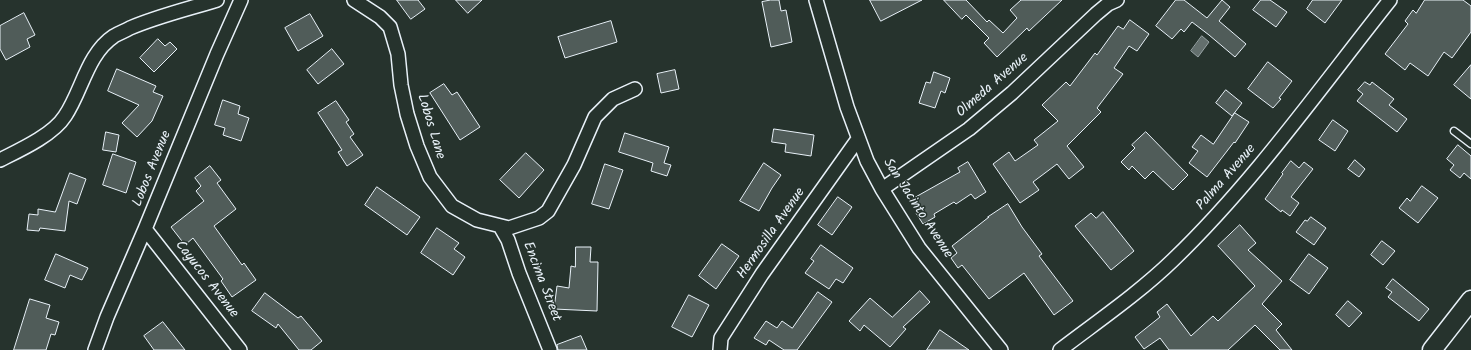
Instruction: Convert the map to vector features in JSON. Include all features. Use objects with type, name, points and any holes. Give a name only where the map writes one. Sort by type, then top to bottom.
[{"type":"main road","points":[[1432,350],[1471,300]]},
{"type":"street","points":[[0,160],[43,137],[64,118],[77,96],[92,62],[103,46],[114,36],[146,21],[217,0]]},
{"type":"street","name":"Lobos Avenue","points":[[95,350],[107,317],[241,0]]},
{"type":"street","name":"Lobos Lane","points":[[354,0],[380,17],[390,27],[398,54],[407,114],[417,146],[430,177],[452,206],[477,220],[509,228],[516,227],[539,218],[548,211],[574,165],[595,117],[613,99],[635,89]]},
{"type":"street","name":"San Jacinto Avenue","points":[[816,0],[858,139],[867,161],[882,189],[919,248],[1001,350]]},
{"type":"street","name":"Olmeda Avenue","points":[[882,189],[969,129],[1012,93],[1096,14],[1108,4],[1117,0]]},
{"type":"street","name":"Palma Avenue","points":[[1060,350],[1133,295],[1173,260],[1212,220],[1272,151],[1390,0]]},
{"type":"street","name":"Hermosilla Avenue","points":[[720,350],[721,338],[762,274],[858,139]]},
{"type":"street","name":"Encima Street","points":[[500,226],[508,240],[519,273],[550,350]]},
{"type":"street","name":"Cayucos Avenue","points":[[145,229],[240,350]]},
{"type":"lane","points":[[1454,131],[1471,144]]},
{"type":"shaded area","points":[[1202,36],[1209,42],[1198,57],[1191,51]]},
{"type":"building","points":[[397,0],[418,0],[425,9],[411,19]]},
{"type":"building","points":[[456,0],[482,0],[468,13]]},
{"type":"building","points":[[779,0],[781,11],[786,10],[792,42],[771,47],[762,2]]},
{"type":"building","points":[[870,0],[922,0],[881,21]]},
{"type":"building","points":[[944,0],[966,0],[987,22],[989,20],[1003,33],[1017,18],[1010,10],[1021,0],[1062,0],[1029,31],[1027,28],[997,57],[984,43],[989,38],[966,15],[962,19]]},
{"type":"building","points":[[1176,0],[1184,0],[1207,18],[1222,0],[1230,7],[1219,21],[1246,44],[1235,57],[1192,22],[1184,32],[1181,29],[1172,39],[1156,26]]},
{"type":"building","points":[[1261,0],[1270,0],[1287,12],[1276,27],[1253,10]]},
{"type":"building","points":[[1313,0],[1342,0],[1325,23],[1307,9]]},
{"type":"building","points":[[1425,0],[1463,0],[1471,6],[1471,32],[1452,58],[1444,52],[1428,76],[1410,63],[1405,70],[1385,54],[1408,24],[1405,21],[1413,10],[1416,13]]},
{"type":"building","points":[[24,13],[35,35],[27,39],[30,47],[6,60],[0,49],[0,26]]},
{"type":"building","points":[[310,14],[323,36],[298,51],[285,28]]},
{"type":"building","points":[[1130,20],[1149,34],[1137,51],[1129,46],[1114,68],[1123,74],[1097,108],[1101,112],[1067,146],[1084,167],[1069,179],[1057,164],[1033,182],[1039,190],[1020,203],[993,164],[1009,152],[1015,161],[1038,145],[1034,140],[1058,121],[1042,105],[1066,82],[1070,86],[1095,53],[1097,55],[1118,26],[1123,29]]},
{"type":"building","points":[[611,21],[617,42],[565,58],[558,37]]},
{"type":"building","points":[[158,39],[165,46],[170,42],[177,49],[154,72],[140,58]]},
{"type":"building","points":[[332,49],[344,64],[318,84],[307,70]]},
{"type":"building","points":[[1268,62],[1292,81],[1279,98],[1281,99],[1273,108],[1248,89]]},
{"type":"building","points":[[1471,65],[1471,99],[1454,85]]},
{"type":"building","points":[[117,69],[156,86],[153,92],[163,96],[152,121],[137,137],[122,123],[139,105],[108,91]]},
{"type":"building","points":[[675,70],[679,89],[661,93],[657,74]]},
{"type":"building","points":[[934,72],[950,78],[945,93],[941,91],[935,108],[919,103],[926,82],[930,83]]},
{"type":"building","points":[[1365,82],[1370,85],[1372,82],[1394,99],[1389,105],[1407,119],[1397,132],[1357,101],[1363,94],[1358,90]]},
{"type":"building","points":[[444,84],[452,95],[457,92],[480,127],[460,140],[430,93]]},
{"type":"building","points":[[1226,90],[1242,103],[1232,116],[1216,103]]},
{"type":"building","points":[[223,100],[240,106],[238,114],[249,118],[241,141],[223,135],[225,128],[215,125]]},
{"type":"building","points":[[336,101],[349,120],[346,122],[354,134],[350,137],[363,155],[347,166],[338,152],[342,150],[318,113]]},
{"type":"building","points":[[1235,113],[1249,122],[1235,143],[1234,142],[1207,177],[1189,163],[1198,151],[1192,147],[1201,135],[1213,144]]},
{"type":"building","points":[[1333,120],[1348,131],[1335,151],[1319,140]]},
{"type":"building","points":[[774,129],[814,135],[811,156],[785,152],[786,144],[772,142]]},
{"type":"building","points":[[106,132],[119,135],[116,152],[103,150]]},
{"type":"building","points":[[1146,132],[1188,175],[1173,190],[1153,171],[1145,179],[1132,166],[1129,170],[1121,162],[1135,148],[1132,145]]},
{"type":"building","points":[[625,133],[669,147],[664,163],[671,165],[667,176],[651,171],[653,163],[619,152]]},
{"type":"building","points":[[1458,145],[1471,156],[1471,179],[1464,173],[1460,178],[1450,170],[1454,165],[1447,159]]},
{"type":"building","points":[[526,153],[544,170],[519,198],[500,180]]},
{"type":"building","points":[[113,154],[136,162],[126,193],[103,185]]},
{"type":"building","points":[[1355,160],[1365,169],[1359,177],[1348,169]]},
{"type":"building","points":[[1291,161],[1299,168],[1304,162],[1313,169],[1291,197],[1299,203],[1290,216],[1282,210],[1281,212],[1265,199]]},
{"type":"building","points":[[968,162],[986,192],[975,199],[971,194],[956,204],[954,202],[934,214],[935,217],[923,224],[916,213],[920,211],[912,199],[960,172],[958,168]]},
{"type":"building","points":[[764,163],[781,175],[759,211],[740,201]]},
{"type":"building","points":[[605,164],[623,170],[609,209],[592,204]]},
{"type":"building","points":[[210,166],[221,180],[217,183],[236,209],[214,226],[242,265],[244,263],[256,280],[232,297],[221,281],[223,279],[193,238],[185,245],[171,227],[204,201],[196,191],[201,186],[195,178]]},
{"type":"building","points":[[70,173],[86,179],[77,204],[69,201],[65,231],[40,228],[39,231],[27,230],[29,214],[38,215],[38,209],[55,212]]},
{"type":"building","points":[[1422,186],[1438,198],[1418,223],[1399,208],[1407,198],[1410,201]]},
{"type":"building","points":[[377,187],[420,217],[407,235],[365,205]]},
{"type":"building","points":[[838,197],[852,207],[832,235],[818,225]]},
{"type":"building","points":[[1008,204],[1022,227],[1042,254],[1039,256],[1073,301],[1054,315],[1024,273],[989,299],[962,265],[958,268],[951,258],[957,253],[952,246],[988,217]]},
{"type":"building","points":[[1103,212],[1134,251],[1111,270],[1075,226],[1091,213],[1096,218]]},
{"type":"building","points":[[1311,217],[1326,228],[1314,245],[1296,232],[1305,220],[1307,221]]},
{"type":"building","points":[[1240,225],[1256,243],[1248,250],[1282,281],[1262,304],[1282,324],[1276,330],[1292,350],[1280,350],[1255,325],[1228,350],[1169,350],[1160,338],[1144,349],[1135,337],[1160,317],[1157,312],[1167,304],[1191,336],[1213,316],[1218,321],[1255,286],[1218,246]]},
{"type":"building","points":[[437,228],[459,243],[454,249],[465,257],[453,275],[421,253]]},
{"type":"building","points":[[1382,241],[1395,251],[1383,265],[1371,255]]},
{"type":"building","points":[[722,244],[739,256],[716,289],[699,276]]},
{"type":"building","points":[[821,245],[853,268],[843,283],[836,279],[829,289],[805,273],[814,261],[811,259]]},
{"type":"building","points":[[576,247],[591,247],[590,262],[598,262],[597,311],[554,309],[557,286],[569,288],[571,266],[575,267]]},
{"type":"building","points":[[56,254],[88,268],[82,280],[70,275],[65,288],[45,280]]},
{"type":"building","points":[[1309,254],[1328,268],[1309,294],[1290,280]]},
{"type":"building","points":[[1393,279],[1429,309],[1419,321],[1388,297],[1392,292],[1386,288]]},
{"type":"building","points":[[920,291],[930,302],[903,327],[906,329],[890,347],[864,325],[860,331],[849,321],[870,298],[892,317]]},
{"type":"building","points":[[818,292],[832,302],[797,350],[784,350],[769,340],[766,345],[754,338],[766,321],[777,328],[782,321],[792,328]]},
{"type":"building","points":[[265,293],[298,318],[301,316],[322,341],[311,350],[299,350],[278,324],[276,328],[252,311]]},
{"type":"building","points":[[689,295],[709,305],[692,337],[672,327]]},
{"type":"building","points":[[30,299],[50,305],[46,318],[59,322],[55,335],[51,334],[46,350],[14,350]]},
{"type":"building","points":[[1348,301],[1362,313],[1349,327],[1336,315]]},
{"type":"building","points":[[163,322],[185,350],[154,350],[144,336]]},
{"type":"building","points":[[940,330],[969,350],[927,350]]},
{"type":"building","points":[[581,336],[587,350],[558,350],[557,345]]}]
